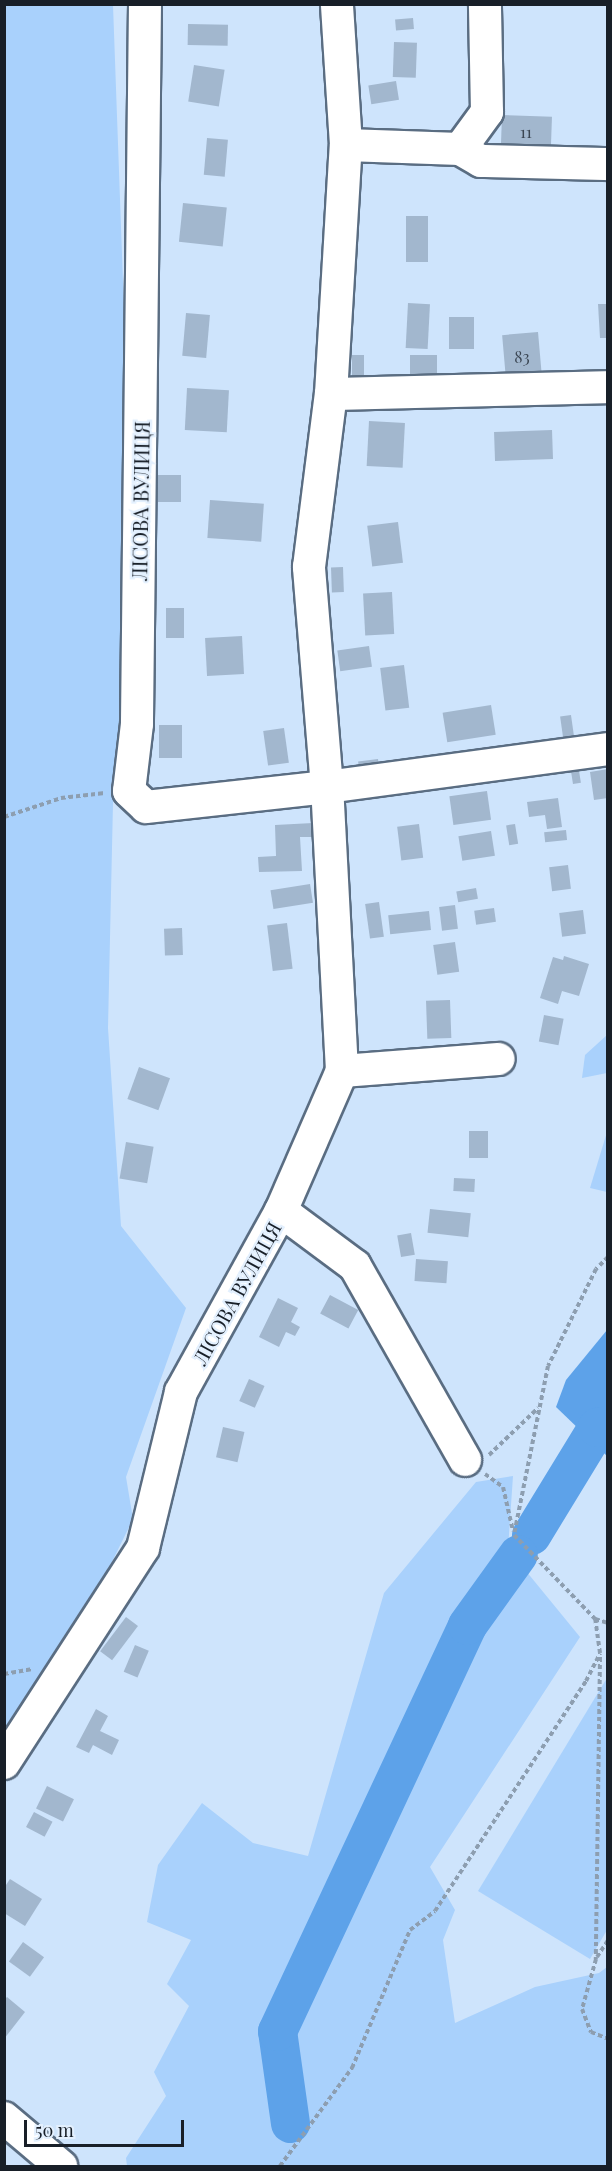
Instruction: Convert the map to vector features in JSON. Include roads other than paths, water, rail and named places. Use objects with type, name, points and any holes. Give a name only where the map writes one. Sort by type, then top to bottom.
[{"type":"street","name":"ЛІСОВА ВУЛИЦЯ","points":[[146,4],[137,724],[129,790],[146,807],[327,788]]},
{"type":"street","name":"ЛІСОВА ВУЛИЦЯ","points":[[4,1763],[143,1548],[181,1392],[281,1211],[342,1071],[327,788],[309,567],[331,394],[346,145],[336,4]]},
{"type":"street","points":[[460,149],[487,112],[485,4]]},
{"type":"street","points":[[346,145],[460,149],[482,160],[608,164]]},
{"type":"street","points":[[331,394],[608,387]]},
{"type":"street","points":[[327,788],[608,748]]},
{"type":"street","points":[[342,1071],[499,1059]]},
{"type":"street","points":[[281,1211],[355,1266],[471,1464]]},
{"type":"street","points":[[4,2118],[61,2166]]},
{"type":"waterway","points":[[531,1535],[597,1427],[608,1425]]},
{"type":"waterway","points":[[290,2123],[277,2031],[467,1625],[518,1554]]}]
